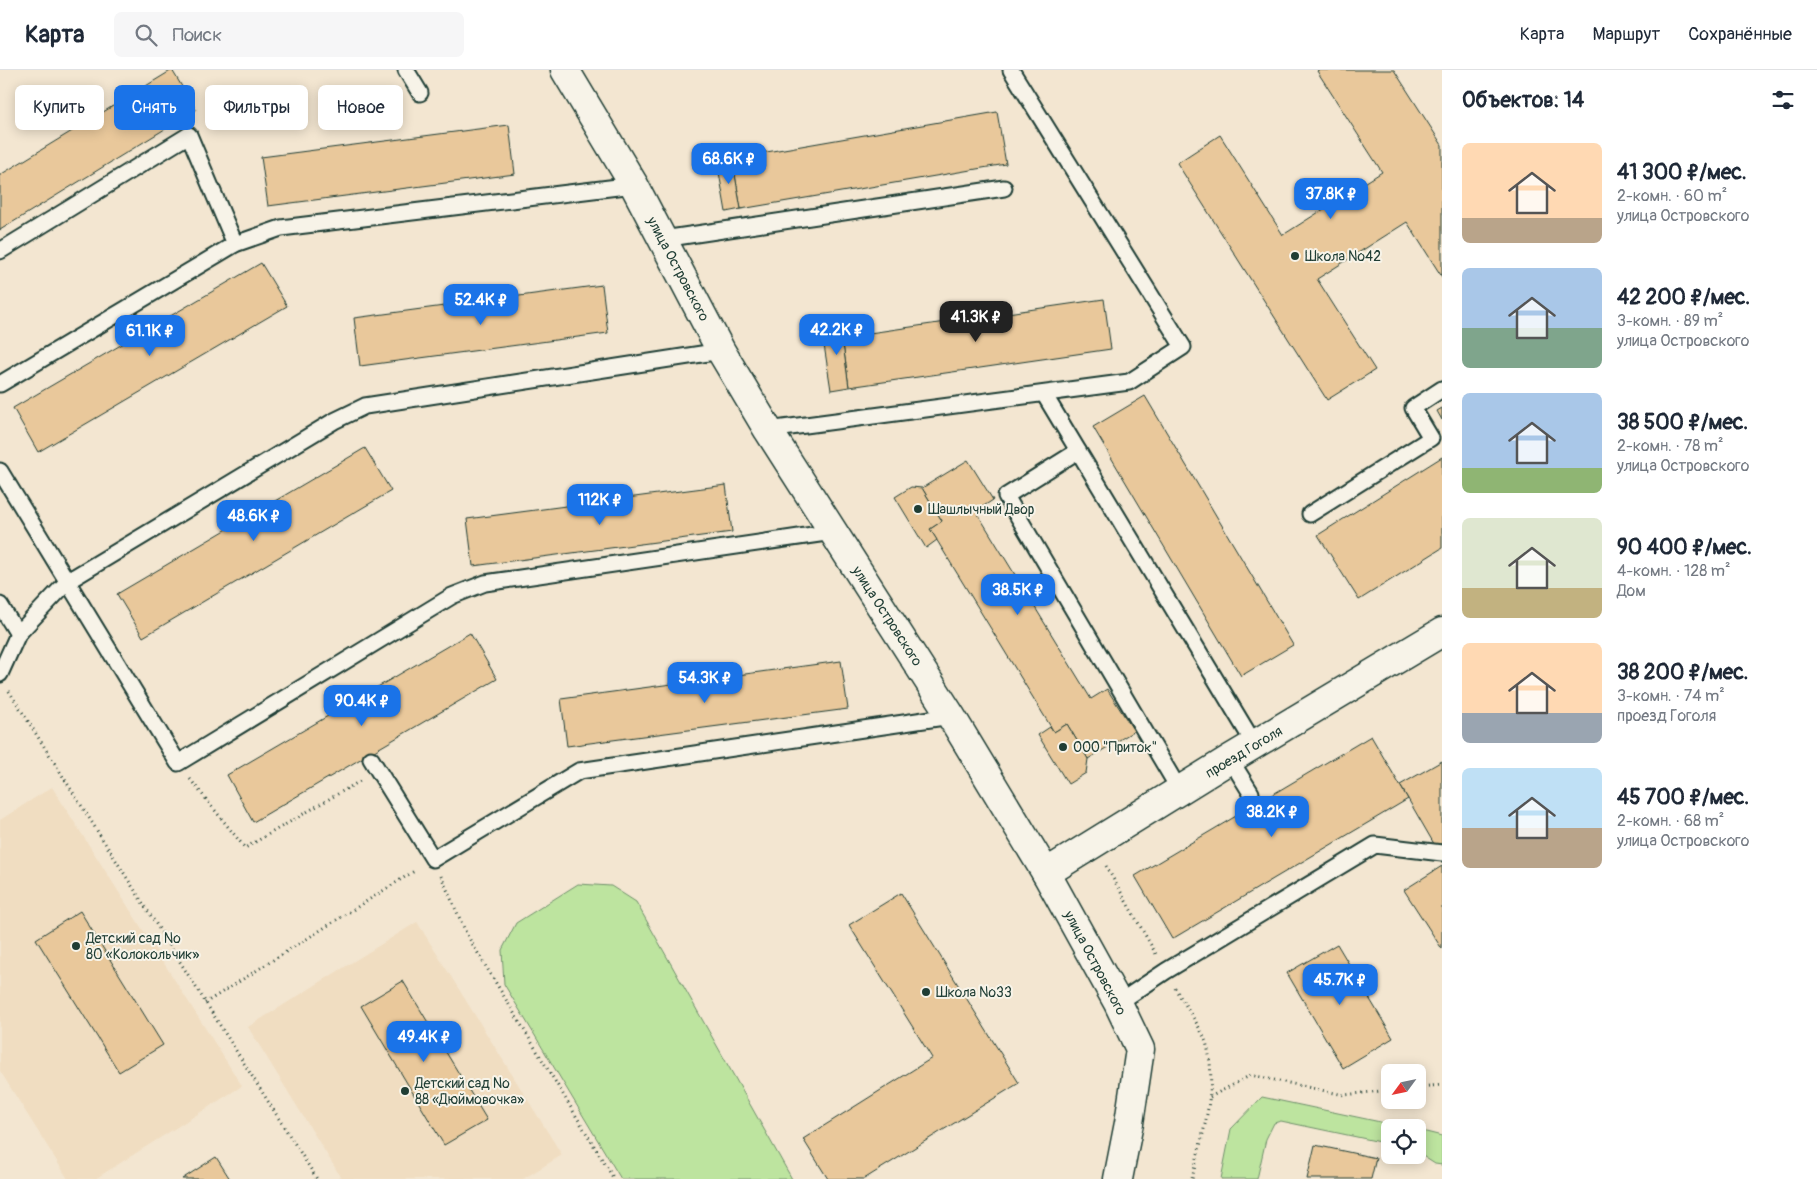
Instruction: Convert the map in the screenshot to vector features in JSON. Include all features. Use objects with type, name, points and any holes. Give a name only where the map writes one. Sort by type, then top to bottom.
[{"type":"street","name":"улица Островского","points":[[565,70],[634,185],[721,351],[768,430],[950,716],[1046,874],[1118,1003],[1140,1050],[1129,1124],[1118,1179]]},
{"type":"street","name":"проезд Гоголя","points":[[1046,874],[1230,759],[1442,632]]},
{"type":"lane","points":[[406,70],[420,93]]},
{"type":"lane","points":[[768,430],[1129,382],[1183,347],[1011,70]]},
{"type":"lane","points":[[0,251],[190,135],[235,244]]},
{"type":"lane","points":[[0,384],[235,244],[281,228],[634,185]]},
{"type":"lane","points":[[663,239],[1004,188]]},
{"type":"lane","points":[[3,680],[18,634],[68,581],[334,421],[365,406],[721,351]]},
{"type":"lane","points":[[1310,514],[1431,438],[1413,408],[1442,389]]},
{"type":"lane","points":[[1044,394],[1255,745]]},
{"type":"lane","points":[[1078,450],[1006,496],[1180,790]]},
{"type":"lane","points":[[0,471],[178,763],[452,596],[485,583],[833,532]]},
{"type":"lane","points":[[0,605],[18,634]]},
{"type":"lane","points":[[374,765],[433,859],[578,771],[950,716]]},
{"type":"lane","points":[[1230,759],[1251,793]]},
{"type":"lane","points":[[1118,1003],[1166,971],[1375,845],[1442,853]]},
{"type":"path","points":[[3,680],[316,1179]]},
{"type":"path","points":[[178,763],[245,848],[374,765]]},
{"type":"path","points":[[205,1003],[433,859],[468,936],[614,1179]]},
{"type":"path","points":[[1192,1179],[1210,1098],[1251,1074],[1344,1095],[1381,1091]]},
{"type":"path","points":[[1426,1087],[1442,1085]]},
{"type":"shaded area","name":"Детский сад № 80 «Колокольчик»","points":[[52,787],[242,1086],[95,1179],[68,1179],[0,1071],[0,820]]},
{"type":"shaded area","name":"Детский сад № 88 «Дюймовочка»","points":[[417,922],[562,1155],[523,1179],[342,1179],[248,1027]]},
{"type":"green space","points":[[578,884],[611,886],[636,902],[792,1179],[621,1179],[504,984],[502,950],[516,923]]},
{"type":"green space","points":[[1262,1097],[1381,1122],[1381,1142],[1281,1121],[1274,1123],[1266,1139],[1257,1179],[1221,1179],[1231,1129]]},
{"type":"green space","points":[[1426,1132],[1442,1136],[1442,1165],[1435,1164],[1426,1158]]},
{"type":"building","points":[[172,70],[181,85],[147,85]]},
{"type":"building","name":"Школа №42","points":[[1318,70],[1394,70],[1442,145],[1442,277],[1407,222],[1317,279],[1375,370],[1327,400],[1177,163],[1220,135],[1283,235],[1382,172]]},
{"type":"building","points":[[114,105],[114,130],[163,130],[0,230],[0,175],[74,130],[104,130],[104,112]]},
{"type":"building","points":[[997,112],[1006,164],[741,209],[732,158]]},
{"type":"building","points":[[509,125],[515,174],[268,206],[261,157]]},
{"type":"building","points":[[732,158],[741,209],[726,212],[717,161]]},
{"type":"building","points":[[261,263],[287,306],[38,452],[13,408]]},
{"type":"building","points":[[602,285],[608,333],[360,366],[354,318]]},
{"type":"building","points":[[1104,299],[1111,349],[849,387],[842,337]]},
{"type":"building","points":[[857,327],[858,335],[842,337],[849,387],[831,390],[822,332]]},
{"type":"building","points":[[1145,396],[1293,645],[1241,676],[1093,427]]},
{"type":"building","points":[[1442,408],[1442,420],[1437,411]]},
{"type":"building","points":[[365,448],[391,491],[143,637],[117,594]]},
{"type":"building","points":[[1442,457],[1442,548],[1359,600],[1318,535]]},
{"type":"building","points":[[968,460],[993,500],[976,511],[1091,699],[1107,689],[1134,731],[1088,759],[1067,724],[1054,732],[930,529],[942,521],[922,488]]},
{"type":"building","points":[[726,485],[732,532],[473,566],[467,519]]},
{"type":"building","name":"Шашлычный Двор","points":[[911,487],[922,488],[942,521],[930,529],[937,540],[926,548],[895,497]]},
{"type":"building","points":[[470,633],[497,679],[253,822],[227,775]]},
{"type":"building","points":[[841,661],[848,709],[567,746],[561,699]]},
{"type":"building","name":"ООО \"Приток\"","points":[[1067,724],[1088,759],[1086,773],[1068,784],[1038,735],[1050,727],[1054,732]]},
{"type":"building","points":[[1371,736],[1408,799],[1172,939],[1135,876]]},
{"type":"building","points":[[1442,761],[1442,846],[1437,849],[1400,785]]},
{"type":"building","points":[[1442,866],[1442,949],[1404,890]]},
{"type":"building","name":"Школа №33","points":[[901,893],[1019,1083],[864,1179],[828,1179],[803,1139],[932,1058],[849,925]]},
{"type":"building","points":[[80,911],[163,1045],[119,1072],[36,939]]},
{"type":"building","points":[[1337,944],[1393,1038],[1343,1068],[1287,973]]},
{"type":"building","points":[[403,981],[487,1120],[444,1145],[361,1006]]},
{"type":"building","points":[[1315,1145],[1376,1158],[1371,1179],[1307,1179]]},
{"type":"building","points":[[216,1157],[230,1179],[182,1179]]},
{"type":"place","name":"Школа №42","points":[[1295,256]]},
{"type":"place","name":"Шашлычный Двор","points":[[918,509]]},
{"type":"place","name":"ООО \"Приток\"","points":[[1063,747]]},
{"type":"place","name":"Детский сад № 80 «Колокольчик»","points":[[76,946]]},
{"type":"place","name":"Школа №33","points":[[926,992]]},
{"type":"place","name":"Детский сад № 88 «Дюймовочка»","points":[[405,1091]]}]
